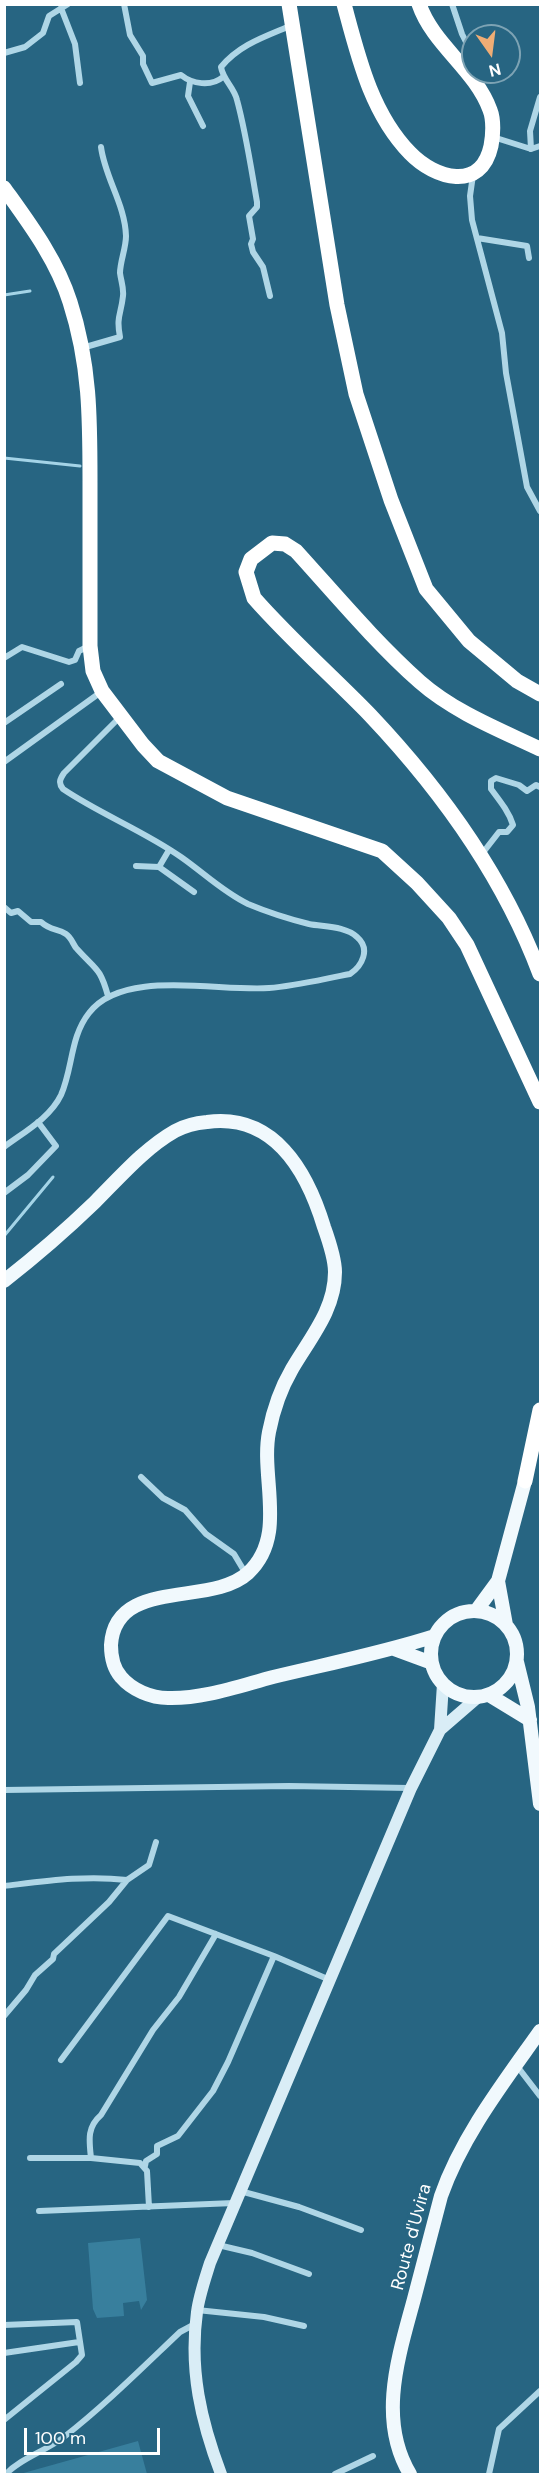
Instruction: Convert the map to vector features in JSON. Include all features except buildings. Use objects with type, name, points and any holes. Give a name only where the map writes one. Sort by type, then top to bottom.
[{"type":"highway","points":[[290,4],[337,305],[356,394],[391,500],[426,589],[469,642],[517,681],[540,694]]},
{"type":"highway","points":[[344,4],[361,64],[385,121],[411,154],[443,175],[458,177],[473,175],[488,157],[492,137],[491,111],[479,84]]},
{"type":"highway","points":[[419,4],[434,32],[461,61]]},
{"type":"highway","points":[[4,188],[54,264],[70,301],[81,348],[90,399],[90,646],[93,671],[102,691],[120,717],[158,761],[227,798],[382,851],[417,883],[450,918],[467,945],[540,1102]]},
{"type":"highway","points":[[540,749],[448,702],[421,682],[353,615],[296,551],[285,544],[273,543],[251,559],[246,572],[254,598],[370,716],[440,797],[478,854],[522,931],[540,974]]},
{"type":"highway","points":[[525,1481],[540,1415]]},
{"type":"highway","points":[[525,1481],[540,1470]]},
{"type":"main road","points":[[4,1281],[82,1214],[148,1151],[177,1130],[192,1124],[219,1120],[241,1122],[266,1132],[283,1148],[308,1184],[321,1215],[335,1271],[328,1308],[291,1371],[275,1410],[269,1433],[267,1458],[270,1531],[258,1560],[246,1574],[224,1587],[148,1600],[128,1612],[113,1632],[113,1660],[121,1677],[141,1692],[153,1696],[194,1697],[394,1649],[435,1636]]},
{"type":"main road","points":[[476,1611],[498,1581],[525,1481]]},
{"type":"main road","points":[[498,1581],[506,1625],[516,1642],[517,1662],[530,1720],[540,1804]]},
{"type":"main road","points":[[506,1625],[489,1614],[476,1611],[456,1615],[447,1621],[435,1636],[431,1651],[432,1663],[442,1684],[452,1691],[464,1696],[483,1696],[530,1720]]},
{"type":"main road","points":[[394,1649],[432,1663]]},
{"type":"main road","points":[[483,1696],[507,1682],[517,1662]]},
{"type":"main road","name":"Route d'Uvira","points":[[410,2475],[405,2466],[394,2426],[395,2372],[447,2179],[471,2135],[540,2031]]},
{"type":"street","points":[[124,4],[130,35],[143,56],[143,64],[152,83],[181,75],[190,82],[205,83],[223,77]]},
{"type":"street","points":[[452,4],[461,31]]},
{"type":"street","points":[[4,53],[25,47],[43,33],[49,16],[61,7],[75,44],[80,83]]},
{"type":"street","points":[[270,296],[263,267],[253,252],[251,244],[253,239],[249,216],[257,207],[257,202],[238,104],[231,84],[223,77],[221,67],[231,55],[255,40],[292,26]]},
{"type":"street","points":[[190,82],[188,96],[202,126]]},
{"type":"street","points":[[531,149],[530,132],[540,97]]},
{"type":"street","points":[[492,137],[531,149],[540,146]]},
{"type":"street","points":[[81,348],[120,337],[117,318],[123,298],[123,282],[120,273],[126,236],[119,199],[105,169],[101,147]]},
{"type":"street","points":[[473,175],[470,196],[472,220],[502,333],[506,373],[527,487],[540,511]]},
{"type":"street","points":[[477,238],[527,246],[529,258]]},
{"type":"street","points":[[4,658],[22,647],[69,662],[75,660],[79,651],[90,646]]},
{"type":"street","points":[[4,723],[61,684]]},
{"type":"street","points":[[4,762],[102,691]]},
{"type":"street","points":[[4,1147],[45,1117],[60,1096],[68,1077],[70,1054],[77,1035],[89,1012],[108,996],[157,985],[175,984],[243,989],[270,988],[350,974],[360,968],[364,957],[363,946],[357,937],[326,926],[298,921],[250,904],[230,894],[169,850],[71,795],[60,785],[60,779],[64,773],[120,717]]},
{"type":"street","points":[[478,854],[485,850],[499,832],[507,832],[513,825],[505,811],[504,804],[491,789],[491,781],[496,778],[519,785],[527,791],[536,785],[540,787]]},
{"type":"street","points":[[159,867],[169,850]]},
{"type":"street","points":[[136,866],[159,867],[194,892]]},
{"type":"street","points":[[4,907],[11,913],[18,911],[31,922],[41,922],[51,930],[65,933],[75,948],[102,974],[108,996]]},
{"type":"street","points":[[4,1193],[28,1175],[56,1146],[38,1122]]},
{"type":"street","points":[[141,1477],[163,1498],[184,1510],[206,1534],[234,1554],[246,1574]]},
{"type":"street","points":[[221,2475],[200,2408],[194,2372],[197,2310],[217,2245],[239,2191],[411,1788],[440,1730],[442,1684]]},
{"type":"street","points":[[440,1730],[483,1696]]},
{"type":"street","points":[[4,1790],[289,1786],[411,1788]]},
{"type":"street","points":[[4,2016],[26,1990],[35,1975],[53,1959],[54,1954],[109,1902],[127,1880],[149,1865],[156,1842]]},
{"type":"street","points":[[4,1886],[70,1878],[94,1877],[127,1880]]},
{"type":"street","points":[[61,2060],[164,1919],[171,1916],[330,1980]]},
{"type":"street","points":[[91,2158],[89,2133],[93,2122],[101,2115],[153,2030],[179,1998],[216,1934]]},
{"type":"street","points":[[149,2207],[146,2161],[157,2154],[157,2146],[178,2136],[213,2091],[274,1956]]},
{"type":"street","points":[[516,2065],[540,2096]]},
{"type":"street","points":[[30,2158],[91,2158],[140,2163],[145,2166]]},
{"type":"street","points":[[239,2191],[299,2207],[361,2230]]},
{"type":"street","points":[[39,2211],[234,2203]]},
{"type":"street","points":[[217,2245],[252,2253],[309,2274]]},
{"type":"street","points":[[197,2310],[264,2317],[304,2326]]},
{"type":"street","points":[[4,2325],[77,2322],[82,2355],[4,2420]]},
{"type":"street","points":[[6,2475],[12,2468],[55,2444],[79,2425],[180,2332],[196,2324]]},
{"type":"street","points":[[4,2353],[79,2342]]},
{"type":"street","points":[[489,2475],[499,2429],[540,2391]]},
{"type":"street","points":[[335,2475],[373,2456]]},
{"type":"shaded area","points":[[140,2238],[147,2300],[141,2310],[139,2301],[123,2303],[124,2316],[97,2318],[93,2309],[88,2243]]},
{"type":"shaded area","points":[[138,2441],[147,2474],[20,2474]]},
{"type":"waterway","points":[[4,295],[30,291]]},
{"type":"waterway","points":[[4,458],[80,466]]},
{"type":"waterway","points":[[4,1236],[53,1177]]}]
